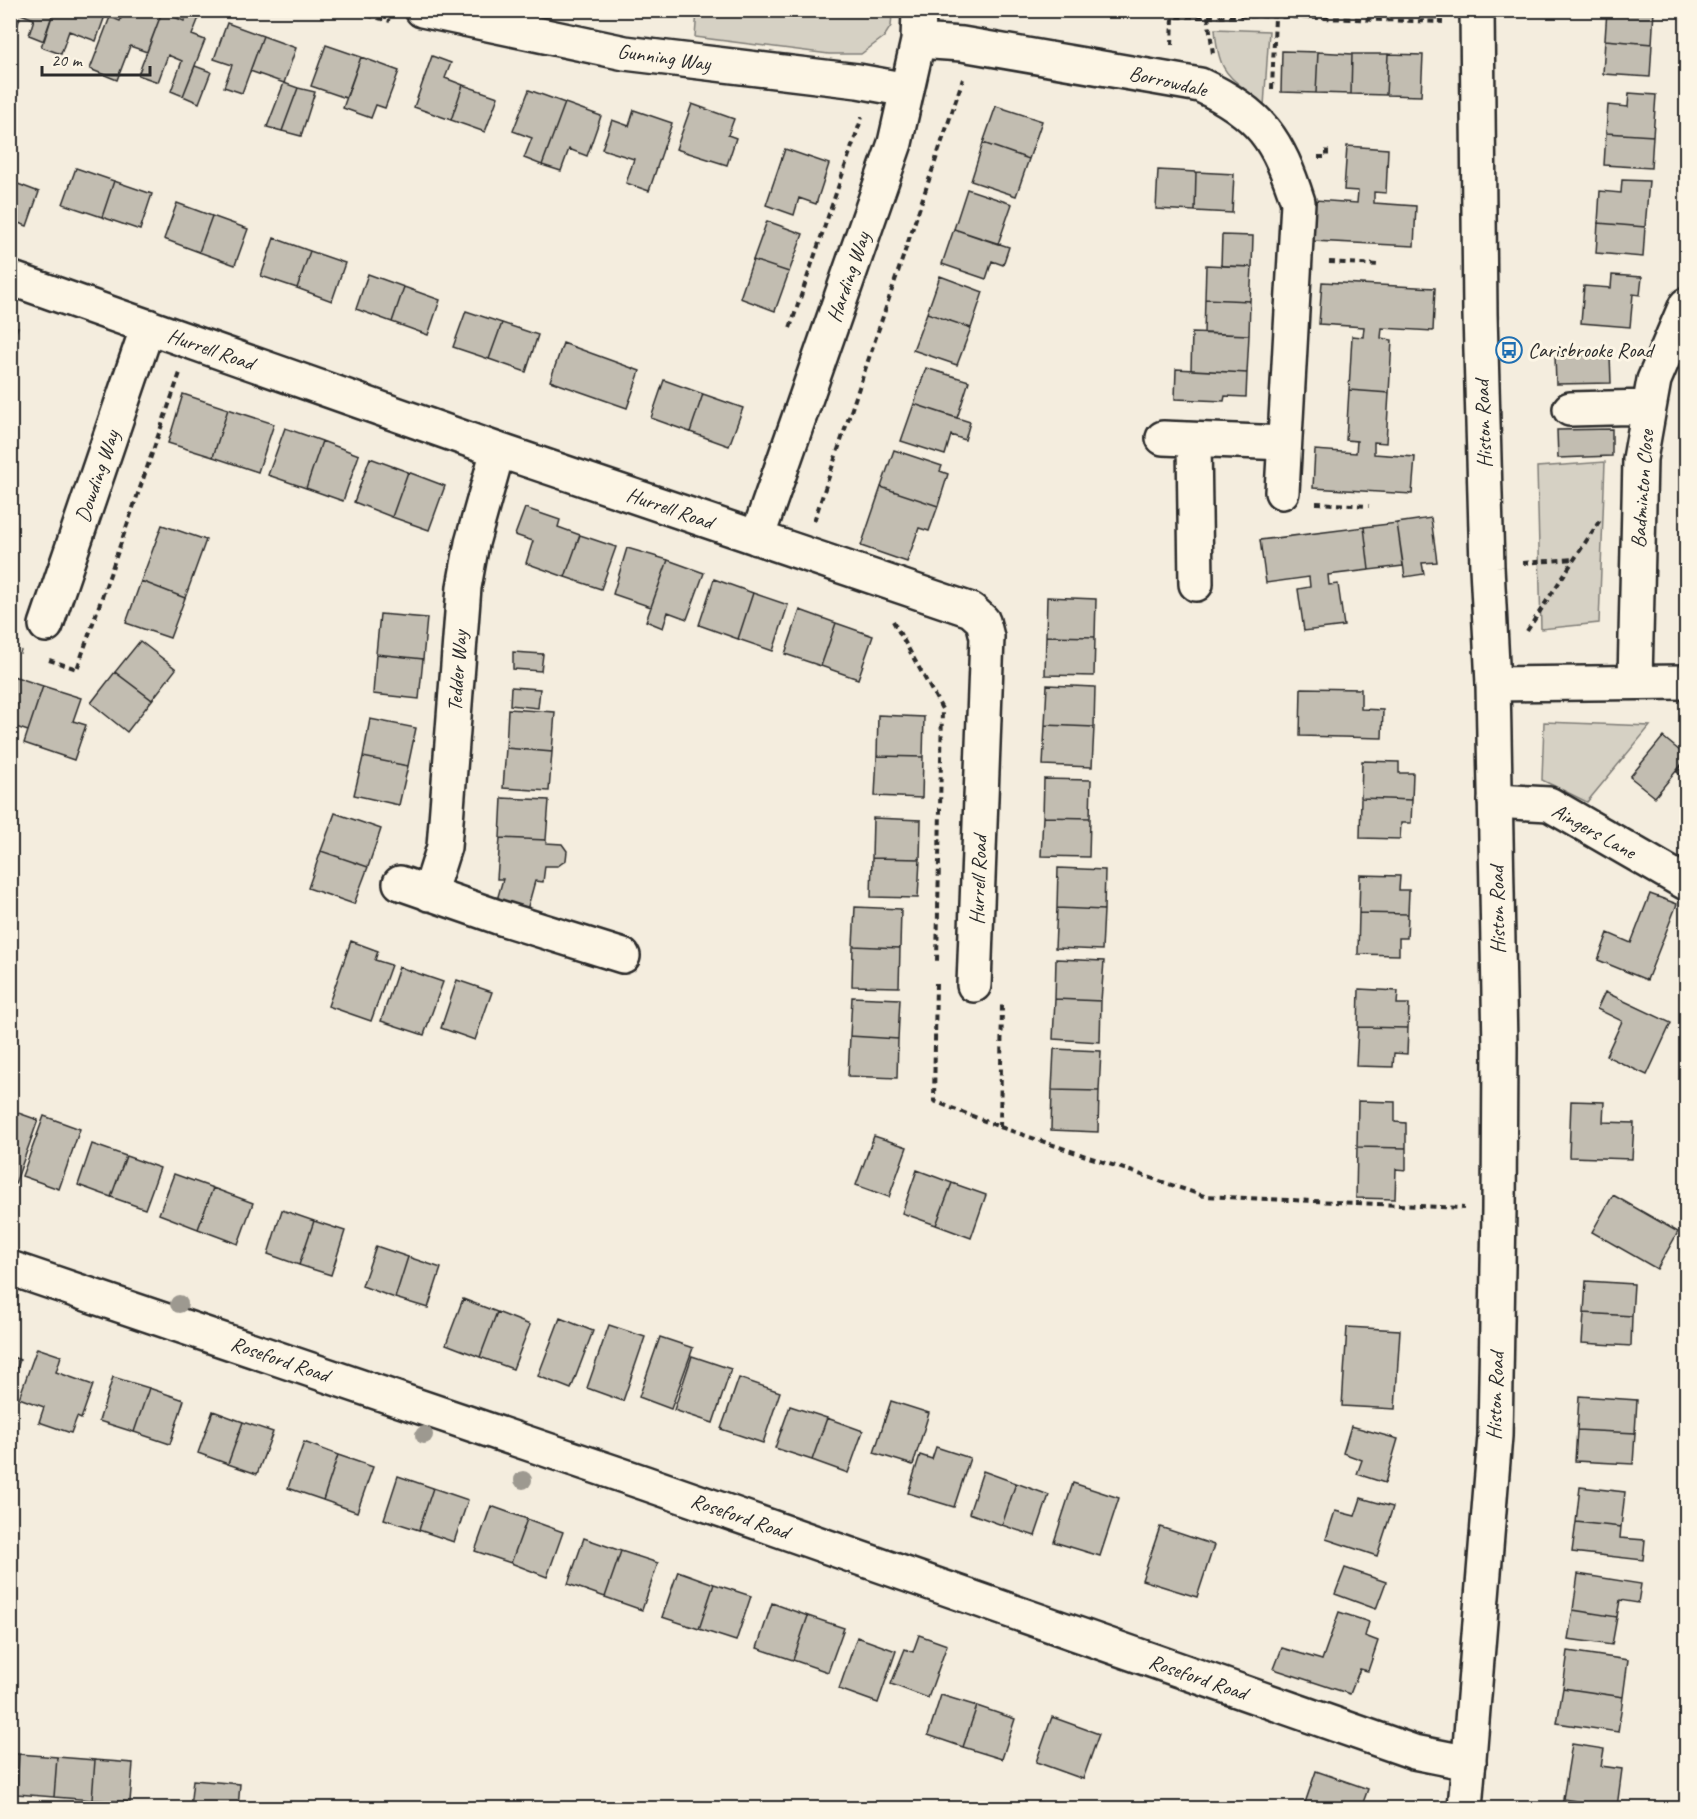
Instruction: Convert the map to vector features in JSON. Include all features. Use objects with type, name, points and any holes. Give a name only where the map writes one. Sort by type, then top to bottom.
[{"type":"street","name":"Histon Road","points":[[1465,1809],[1495,1436],[1500,1047],[1493,684],[1487,567],[1480,314],[1477,10]]},
{"type":"street","name":"Gunning Way","points":[[412,17],[625,53],[858,81],[907,90]]},
{"type":"street","name":"Borrowdale","points":[[919,26],[962,44],[1171,78],[1200,85],[1224,96],[1249,114],[1269,133],[1287,168],[1298,202],[1282,492]]},
{"type":"street","name":"Harding Way","points":[[757,538],[895,143],[919,26]]},
{"type":"street","name":"Hurrell Road","points":[[10,278],[498,450],[970,610],[983,621],[987,637],[974,985]]},
{"type":"street","name":"Badminton Close","points":[[1635,681],[1640,459],[1654,380],[1686,305]]},
{"type":"street","name":"Dowding Way","points":[[45,625],[148,326]]},
{"type":"street","points":[[1570,409],[1649,407]]},
{"type":"street","points":[[1196,584],[1178,439],[1283,443]]},
{"type":"street","name":"Tedder Way","points":[[498,450],[472,543],[464,587],[444,847],[415,889],[623,956]]},
{"type":"street","points":[[1493,684],[1686,682]]},
{"type":"street","name":"Aingers Lane","points":[[1495,801],[1549,804],[1686,883]]},
{"type":"street","name":"Roseford Road","points":[[10,1268],[645,1483],[1414,1752],[1468,1763]]},
{"type":"path","points":[[347,10],[412,17]]},
{"type":"path","points":[[1261,10],[1261,16]]},
{"type":"path","points":[[1171,78],[1173,17],[1261,16],[1443,22]]},
{"type":"path","points":[[1271,97],[1275,17]]},
{"type":"path","points":[[811,528],[964,75]]},
{"type":"path","points":[[787,337],[862,116],[857,109]]},
{"type":"path","points":[[1325,261],[1379,265]]},
{"type":"path","points":[[44,659],[77,669],[182,367]]},
{"type":"path","points":[[1313,503],[1369,506]]},
{"type":"path","points":[[1525,634],[1604,514]]},
{"type":"path","points":[[1524,563],[1574,559]]},
{"type":"path","points":[[891,618],[942,709],[936,970]]},
{"type":"path","points":[[10,648],[33,655]]},
{"type":"path","points":[[936,982],[934,1101],[1000,1127],[1204,1196],[1468,1208]]},
{"type":"path","points":[[1000,1127],[1002,1002]]},
{"type":"shaded area","points":[[697,11],[892,14],[891,26],[884,37],[861,54],[829,54],[695,37]]},
{"type":"shaded area","points":[[1316,11],[1439,11],[1439,19]]},
{"type":"shaded area","points":[[1215,29],[1269,31],[1264,106],[1229,75],[1220,58]]},
{"type":"shaded area","points":[[1605,462],[1599,623],[1541,629],[1537,467]]},
{"type":"shaded area","points":[[1544,722],[1650,726],[1587,802],[1542,780]]},
{"type":"building","points":[[10,10],[54,10],[44,41],[29,35],[34,19]]},
{"type":"building","points":[[54,10],[107,10],[96,41],[69,31],[61,54],[41,47]]},
{"type":"building","points":[[124,10],[162,12],[147,52],[130,46],[117,80],[90,69],[110,17],[120,21]]},
{"type":"building","points":[[188,10],[200,15],[192,35],[205,40],[183,96],[171,91],[182,61],[168,55],[158,82],[138,75],[162,12],[184,21]]},
{"type":"building","points":[[791,10],[853,10],[853,13]]},
{"type":"building","points":[[1607,10],[1654,10],[1652,44],[1605,40]]},
{"type":"building","points":[[10,15],[20,18],[10,44]]},
{"type":"building","points":[[227,23],[263,36],[242,93],[224,87],[232,65],[214,59]]},
{"type":"building","points":[[263,36],[296,48],[284,83],[250,71]]},
{"type":"building","points":[[1605,40],[1652,44],[1650,77],[1603,74]]},
{"type":"building","points":[[326,45],[361,57],[346,98],[311,86]]},
{"type":"building","points":[[1282,51],[1318,52],[1316,93],[1281,92]]},
{"type":"building","points":[[1318,52],[1352,54],[1351,94],[1316,93]]},
{"type":"building","points":[[1352,54],[1388,54],[1386,95],[1351,94]]},
{"type":"building","points":[[1388,54],[1423,55],[1421,96],[1386,95]]},
{"type":"building","points":[[432,56],[451,63],[445,78],[463,85],[451,120],[414,107]]},
{"type":"building","points":[[361,57],[399,71],[385,108],[376,105],[371,118],[343,108]]},
{"type":"building","points":[[195,66],[211,72],[199,103],[183,96]]},
{"type":"building","points":[[284,83],[298,88],[282,131],[267,127]]},
{"type":"building","points":[[463,85],[498,97],[485,132],[451,120]]},
{"type":"building","points":[[298,88],[315,92],[301,136],[282,131]]},
{"type":"building","points":[[529,90],[565,103],[542,165],[524,158],[532,138],[513,131]]},
{"type":"building","points":[[1629,93],[1656,95],[1653,136],[1606,133],[1608,105],[1628,107]]},
{"type":"building","points":[[565,103],[601,116],[587,156],[569,149],[561,171],[542,165]]},
{"type":"building","points":[[692,104],[734,119],[728,135],[736,138],[727,165],[676,149]]},
{"type":"building","points":[[996,106],[1042,121],[1029,159],[983,143]]},
{"type":"building","points":[[634,110],[672,123],[649,191],[626,183],[634,159],[602,149],[612,120],[629,126]]},
{"type":"building","points":[[1606,133],[1653,136],[1651,168],[1604,165]]},
{"type":"building","points":[[983,143],[1029,159],[1016,196],[971,181]]},
{"type":"building","points":[[1347,146],[1388,149],[1386,193],[1374,192],[1374,203],[1416,206],[1414,246],[1313,241],[1315,200],[1357,203],[1358,191],[1344,190]]},
{"type":"building","points":[[785,149],[829,164],[816,204],[799,198],[794,215],[766,205]]},
{"type":"building","points":[[76,168],[114,181],[102,217],[63,204]]},
{"type":"building","points":[[1158,170],[1196,172],[1195,211],[1156,209]]},
{"type":"building","points":[[1196,172],[1234,174],[1232,213],[1195,211]]},
{"type":"building","points":[[1622,180],[1649,181],[1645,227],[1598,223],[1600,191],[1621,193]]},
{"type":"building","points":[[10,181],[39,192],[27,226],[10,220]]},
{"type":"building","points":[[114,181],[152,194],[140,230],[102,217]]},
{"type":"building","points":[[967,189],[1012,204],[998,244],[954,229]]},
{"type":"building","points":[[177,203],[212,216],[199,252],[164,239]]},
{"type":"building","points":[[212,216],[248,229],[235,265],[199,252]]},
{"type":"building","points":[[767,221],[803,234],[789,272],[753,260]]},
{"type":"building","points":[[1598,223],[1645,227],[1643,257],[1596,253]]},
{"type":"building","points":[[954,229],[1009,247],[1003,265],[992,261],[986,279],[942,264]]},
{"type":"building","points":[[1222,235],[1253,236],[1252,267],[1221,266]]},
{"type":"building","points":[[274,238],[310,251],[297,288],[261,276]]},
{"type":"building","points":[[310,251],[345,263],[332,301],[297,288]]},
{"type":"building","points":[[753,260],[789,272],[775,311],[740,298]]},
{"type":"building","points":[[1206,265],[1252,267],[1250,301],[1205,299]]},
{"type":"building","points":[[368,274],[404,287],[392,322],[356,309]]},
{"type":"building","points":[[1612,275],[1642,277],[1640,295],[1633,294],[1630,327],[1581,323],[1584,286],[1611,288]]},
{"type":"building","points":[[940,276],[983,292],[971,328],[927,313]]},
{"type":"building","points":[[1322,282],[1435,288],[1433,331],[1382,328],[1381,338],[1392,340],[1389,393],[1349,390],[1352,336],[1363,337],[1364,327],[1319,324]]},
{"type":"building","points":[[404,287],[440,300],[428,335],[392,322]]},
{"type":"building","points":[[1205,299],[1250,301],[1249,335],[1204,333]]},
{"type":"building","points":[[466,311],[502,323],[489,359],[453,347]]},
{"type":"building","points":[[927,313],[971,328],[957,365],[913,350]]},
{"type":"building","points":[[502,323],[538,335],[526,372],[489,359]]},
{"type":"building","points":[[10,325],[18,327],[10,348]]},
{"type":"building","points":[[1192,333],[1249,335],[1247,373],[1191,370]]},
{"type":"building","points":[[563,343],[640,371],[627,408],[550,381]]},
{"type":"building","points":[[1610,355],[1611,383],[1556,384],[1555,356]]},
{"type":"building","points":[[926,368],[969,381],[957,418],[914,404]]},
{"type":"building","points":[[1176,369],[1247,373],[1246,397],[1225,396],[1224,401],[1175,399]]},
{"type":"building","points":[[664,380],[703,394],[690,432],[651,418]]},
{"type":"building","points":[[1349,390],[1389,393],[1386,443],[1374,442],[1374,454],[1415,457],[1412,494],[1313,488],[1315,450],[1356,453],[1357,441],[1346,440]]},
{"type":"building","points":[[183,394],[228,409],[213,457],[168,443]]},
{"type":"building","points":[[703,394],[743,408],[729,446],[690,432]]},
{"type":"building","points":[[914,404],[970,422],[965,440],[951,435],[945,455],[901,441]]},
{"type":"building","points":[[228,409],[274,424],[258,472],[213,457]]},
{"type":"building","points":[[285,428],[322,441],[306,488],[268,475]]},
{"type":"building","points":[[1612,429],[1612,456],[1558,458],[1557,430]]},
{"type":"building","points":[[322,441],[359,455],[343,501],[306,488]]},
{"type":"building","points":[[894,450],[942,466],[940,471],[948,474],[938,506],[881,487]]},
{"type":"building","points":[[370,458],[408,472],[392,517],[354,502]]},
{"type":"building","points":[[408,472],[445,486],[429,530],[392,517]]},
{"type":"building","points":[[881,487],[938,506],[929,531],[919,528],[907,562],[861,546]]},
{"type":"building","points":[[525,508],[560,520],[558,527],[580,535],[565,577],[526,563],[533,541],[515,535]]},
{"type":"building","points":[[1431,518],[1437,562],[1422,563],[1424,574],[1405,577],[1397,523]]},
{"type":"building","points":[[1397,523],[1403,566],[1369,570],[1364,527]]},
{"type":"building","points":[[162,525],[206,540],[185,598],[141,581]]},
{"type":"building","points":[[1364,527],[1369,570],[1328,575],[1329,585],[1338,584],[1344,626],[1304,631],[1298,589],[1310,587],[1309,577],[1266,583],[1260,540]]},
{"type":"building","points":[[580,535],[616,547],[601,589],[565,577]]},
{"type":"building","points":[[627,548],[668,560],[651,607],[613,594]]},
{"type":"building","points":[[668,560],[704,573],[687,619],[668,612],[663,628],[646,621]]},
{"type":"building","points":[[714,579],[753,593],[738,639],[699,625]]},
{"type":"building","points":[[141,581],[185,598],[170,638],[126,623]]},
{"type":"building","points":[[753,593],[788,605],[773,651],[738,639]]},
{"type":"building","points":[[1047,597],[1096,599],[1095,637],[1046,636]]},
{"type":"building","points":[[800,610],[836,623],[821,666],[785,654]]},
{"type":"building","points":[[380,614],[427,618],[423,659],[376,654]]},
{"type":"building","points":[[836,623],[873,636],[858,679],[821,666]]},
{"type":"building","points":[[1046,636],[1095,637],[1094,676],[1045,675]]},
{"type":"building","points":[[140,641],[176,669],[152,700],[115,672]]},
{"type":"building","points":[[513,652],[543,654],[541,671],[513,669]]},
{"type":"building","points":[[376,654],[423,659],[419,699],[373,694]]},
{"type":"building","points":[[115,672],[152,700],[127,732],[91,703]]},
{"type":"building","points":[[10,675],[43,686],[28,731],[10,725]]},
{"type":"building","points":[[1047,685],[1095,687],[1094,727],[1045,725]]},
{"type":"building","points":[[43,686],[81,698],[73,721],[86,725],[74,760],[24,743]]},
{"type":"building","points":[[511,687],[540,689],[538,708],[510,705]]},
{"type":"building","points":[[1301,688],[1361,689],[1361,709],[1383,710],[1382,738],[1300,736]]},
{"type":"building","points":[[508,709],[555,712],[552,752],[506,748]]},
{"type":"building","points":[[878,715],[924,717],[923,757],[877,756]]},
{"type":"building","points":[[370,719],[416,728],[408,766],[363,757]]},
{"type":"building","points":[[1045,725],[1094,727],[1092,767],[1043,765]]},
{"type":"building","points":[[1663,737],[1686,756],[1686,759],[1655,797],[1630,777]]},
{"type":"building","points":[[506,748],[552,752],[549,791],[503,788]]},
{"type":"building","points":[[877,756],[923,757],[922,798],[875,796]]},
{"type":"building","points":[[363,757],[408,766],[399,805],[354,795]]},
{"type":"building","points":[[1686,760],[1686,779],[1677,772]]},
{"type":"building","points":[[1362,761],[1399,762],[1399,773],[1413,773],[1412,800],[1361,798]]},
{"type":"building","points":[[1044,779],[1091,780],[1090,818],[1043,817]]},
{"type":"building","points":[[502,798],[549,800],[546,840],[500,838]]},
{"type":"building","points":[[1361,798],[1412,800],[1411,823],[1401,823],[1400,839],[1360,838]]},
{"type":"building","points":[[335,813],[381,829],[368,867],[321,851]]},
{"type":"building","points":[[1043,817],[1090,818],[1089,857],[1041,856]]},
{"type":"building","points":[[873,818],[921,820],[920,859],[872,858]]},
{"type":"building","points":[[500,838],[546,840],[546,843],[562,844],[567,851],[566,860],[558,866],[545,866],[543,882],[535,881],[527,910],[497,900],[503,879],[497,879]]},
{"type":"building","points":[[321,851],[368,867],[354,904],[308,888]]},
{"type":"building","points":[[872,858],[920,859],[918,898],[871,897]]},
{"type":"building","points":[[1058,868],[1105,870],[1104,910],[1057,908]]},
{"type":"building","points":[[1360,875],[1400,876],[1399,890],[1409,890],[1408,914],[1359,913]]},
{"type":"building","points":[[1650,894],[1677,904],[1647,980],[1598,960],[1608,933],[1631,943]]},
{"type":"building","points":[[855,907],[901,909],[900,948],[853,946]]},
{"type":"building","points":[[1057,908],[1104,910],[1102,950],[1055,948]]},
{"type":"building","points":[[1359,913],[1408,914],[1407,938],[1399,938],[1399,955],[1358,954]]},
{"type":"building","points":[[351,941],[378,951],[375,960],[391,965],[371,1021],[328,1006]]},
{"type":"building","points":[[853,946],[900,948],[899,987],[852,986]]},
{"type":"building","points":[[1056,959],[1104,961],[1101,1001],[1055,999]]},
{"type":"building","points":[[399,967],[443,982],[424,1035],[381,1021]]},
{"type":"building","points":[[457,980],[492,992],[475,1040],[441,1028]]},
{"type":"building","points":[[1359,989],[1398,991],[1397,1004],[1409,1004],[1408,1028],[1358,1027]]},
{"type":"building","points":[[1605,992],[1671,1023],[1647,1075],[1606,1056],[1622,1021],[1597,1009]]},
{"type":"building","points":[[852,997],[900,999],[898,1039],[850,1036]]},
{"type":"building","points":[[1055,999],[1101,1001],[1100,1042],[1053,1039]]},
{"type":"building","points":[[1358,1027],[1408,1028],[1407,1054],[1394,1053],[1393,1067],[1356,1066]]},
{"type":"building","points":[[850,1036],[898,1039],[897,1078],[848,1076]]},
{"type":"building","points":[[1054,1049],[1101,1051],[1099,1091],[1052,1090]]},
{"type":"building","points":[[1052,1090],[1099,1091],[1098,1132],[1051,1130]]},
{"type":"building","points":[[1358,1101],[1395,1102],[1395,1122],[1406,1123],[1406,1148],[1357,1147]]},
{"type":"building","points":[[1571,1101],[1604,1102],[1603,1122],[1634,1123],[1632,1159],[1569,1157]]},
{"type":"building","points":[[10,1110],[38,1120],[15,1184],[10,1182]]},
{"type":"building","points":[[44,1116],[80,1129],[59,1189],[22,1176]]},
{"type":"building","points":[[874,1136],[907,1147],[889,1197],[856,1185]]},
{"type":"building","points":[[92,1144],[126,1156],[111,1197],[78,1185]]},
{"type":"building","points":[[1357,1147],[1406,1148],[1406,1170],[1396,1169],[1395,1199],[1356,1198]]},
{"type":"building","points":[[126,1156],[160,1168],[145,1209],[111,1197]]},
{"type":"building","points":[[917,1170],[952,1183],[936,1225],[902,1213]]},
{"type":"building","points":[[174,1174],[213,1188],[198,1229],[159,1214]]},
{"type":"building","points":[[952,1183],[986,1195],[971,1238],[936,1225]]},
{"type":"building","points":[[213,1188],[253,1203],[238,1244],[198,1229]]},
{"type":"building","points":[[1613,1195],[1678,1232],[1657,1269],[1592,1232]]},
{"type":"building","points":[[282,1210],[314,1221],[299,1265],[268,1254]]},
{"type":"building","points":[[314,1221],[345,1231],[331,1275],[299,1265]]},
{"type":"building","points":[[376,1246],[408,1257],[395,1298],[362,1286]]},
{"type":"building","points":[[408,1257],[441,1268],[428,1308],[395,1298]]},
{"type":"building","points":[[1586,1281],[1634,1284],[1632,1316],[1584,1313]]},
{"type":"building","points":[[463,1299],[497,1312],[480,1357],[446,1344]]},
{"type":"building","points":[[497,1312],[530,1325],[513,1369],[480,1357]]},
{"type":"building","points":[[1584,1313],[1632,1316],[1631,1346],[1582,1343]]},
{"type":"building","points":[[560,1318],[593,1331],[571,1389],[538,1376]]},
{"type":"building","points":[[609,1325],[645,1337],[623,1401],[587,1388]]},
{"type":"building","points":[[1347,1327],[1400,1330],[1395,1409],[1342,1406]]},
{"type":"building","points":[[660,1337],[693,1348],[671,1409],[639,1397]]},
{"type":"building","points":[[37,1348],[61,1356],[56,1372],[93,1385],[81,1419],[77,1417],[71,1433],[39,1422],[44,1407],[19,1398]]},
{"type":"building","points":[[10,1356],[20,1360],[10,1388]]},
{"type":"building","points":[[692,1356],[731,1369],[713,1423],[674,1410]]},
{"type":"building","points":[[113,1377],[149,1388],[134,1432],[99,1421]]},
{"type":"building","points":[[739,1378],[780,1392],[763,1443],[721,1429]]},
{"type":"building","points":[[149,1388],[184,1400],[170,1444],[134,1432]]},
{"type":"building","points":[[1579,1396],[1637,1400],[1635,1433],[1577,1430]]},
{"type":"building","points":[[891,1401],[929,1413],[913,1465],[874,1453]]},
{"type":"building","points":[[790,1406],[827,1418],[812,1460],[775,1448]]},
{"type":"building","points":[[213,1411],[243,1422],[228,1464],[198,1453]]},
{"type":"building","points":[[827,1418],[863,1431],[848,1473],[812,1460]]},
{"type":"building","points":[[243,1422],[273,1432],[257,1474],[228,1464]]},
{"type":"building","points":[[1351,1426],[1398,1439],[1385,1483],[1357,1474],[1362,1460],[1343,1453]]},
{"type":"building","points":[[1577,1430],[1635,1433],[1633,1464],[1575,1461]]},
{"type":"building","points":[[304,1442],[338,1455],[323,1500],[288,1488]]},
{"type":"building","points":[[936,1447],[970,1458],[954,1507],[908,1493],[920,1455],[932,1459]]},
{"type":"building","points":[[338,1455],[373,1467],[357,1512],[323,1500]]},
{"type":"building","points":[[983,1471],[1016,1483],[1002,1525],[969,1513]]},
{"type":"building","points":[[398,1476],[433,1488],[419,1530],[384,1519]]},
{"type":"building","points":[[1016,1483],[1049,1495],[1035,1536],[1002,1525]]},
{"type":"building","points":[[1073,1483],[1119,1498],[1100,1556],[1054,1542]]},
{"type":"building","points":[[1580,1487],[1625,1492],[1621,1527],[1576,1522]]},
{"type":"building","points":[[433,1488],[468,1500],[454,1542],[419,1530]]},
{"type":"building","points":[[1361,1498],[1393,1507],[1377,1556],[1326,1539],[1335,1511],[1355,1516]]},
{"type":"building","points":[[491,1506],[527,1519],[511,1563],[475,1551]]},
{"type":"building","points":[[527,1519],[563,1532],[547,1577],[511,1563]]},
{"type":"building","points":[[1576,1522],[1621,1527],[1620,1538],[1645,1540],[1643,1560],[1572,1552]]},
{"type":"building","points":[[1160,1527],[1214,1545],[1197,1597],[1142,1580]]},
{"type":"building","points":[[584,1538],[621,1551],[605,1597],[568,1584]]},
{"type":"building","points":[[621,1551],[658,1563],[642,1610],[605,1597]]},
{"type":"building","points":[[1345,1568],[1386,1582],[1376,1609],[1335,1594]]},
{"type":"building","points":[[678,1571],[714,1584],[699,1629],[662,1617]]},
{"type":"building","points":[[1578,1574],[1641,1584],[1638,1603],[1620,1600],[1617,1617],[1573,1610]]},
{"type":"building","points":[[714,1584],[751,1596],[736,1641],[699,1629]]},
{"type":"building","points":[[772,1603],[808,1616],[793,1660],[757,1648]]},
{"type":"building","points":[[1573,1610],[1617,1617],[1612,1645],[1568,1639]]},
{"type":"building","points":[[1339,1612],[1369,1622],[1365,1636],[1378,1641],[1368,1671],[1360,1669],[1350,1694],[1274,1669],[1282,1648],[1322,1660]]},
{"type":"building","points":[[808,1616],[844,1628],[828,1672],[793,1660]]},
{"type":"building","points":[[919,1635],[947,1645],[928,1698],[891,1684],[905,1649],[913,1652]]},
{"type":"building","points":[[857,1637],[896,1651],[878,1703],[839,1689]]},
{"type":"building","points":[[1568,1651],[1628,1660],[1623,1697],[1563,1688]]},
{"type":"building","points":[[1563,1688],[1623,1697],[1618,1732],[1557,1723]]},
{"type":"building","points":[[941,1695],[977,1706],[963,1747],[928,1735]]},
{"type":"building","points":[[977,1706],[1015,1719],[1002,1759],[963,1747]]},
{"type":"building","points":[[1052,1717],[1099,1734],[1083,1779],[1036,1762]]},
{"type":"building","points":[[1572,1744],[1604,1749],[1601,1766],[1622,1769],[1617,1807],[1563,1799]]},
{"type":"building","points":[[10,1754],[19,1754],[17,1794],[10,1793]]},
{"type":"building","points":[[19,1754],[57,1757],[54,1797],[17,1794]]},
{"type":"building","points":[[57,1757],[95,1760],[92,1800],[54,1797]]},
{"type":"building","points":[[95,1760],[133,1763],[130,1802],[92,1800]]},
{"type":"building","points":[[1316,1771],[1368,1789],[1361,1808],[1304,1806]]},
{"type":"building","points":[[193,1780],[240,1784],[238,1808],[190,1808]]},
{"type":"building","points":[[1563,1799],[1617,1807],[1617,1808],[1562,1808]]},
{"type":"place","name":"Carisbrooke Road","points":[[1509,350]]}]
